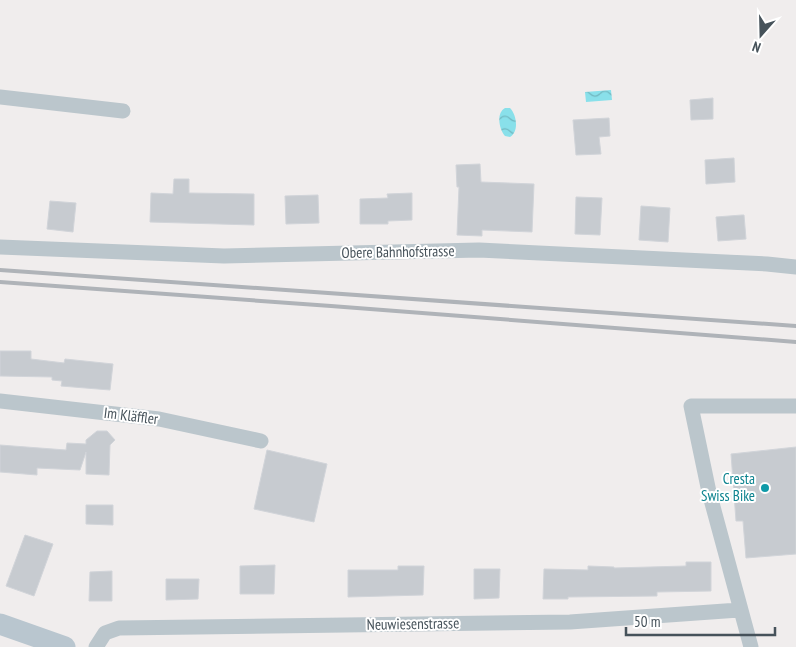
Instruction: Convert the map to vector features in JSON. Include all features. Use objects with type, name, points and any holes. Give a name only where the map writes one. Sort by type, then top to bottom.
[{"type":"main road","points":[[0,624],[64,647]]},
{"type":"street","points":[[0,97],[122,111]]},
{"type":"street","name":"Obere Bahnhofstrasse","points":[[0,247],[224,256],[479,250],[796,267]]},
{"type":"street","name":"Im Kläffler","points":[[0,401],[159,419],[261,441]]},
{"type":"street","points":[[750,647],[709,492],[691,406],[796,406]]},
{"type":"street","name":"Neuwiesenstrasse","points":[[96,647],[104,632],[119,628],[570,622],[739,610]]},
{"type":"water","points":[[611,90],[612,100],[586,102],[585,92]]},
{"type":"water","points":[[505,108],[510,108],[515,119],[515,131],[510,137],[505,136],[500,125],[499,117]]},
{"type":"building","points":[[713,98],[713,119],[691,120],[690,100]]},
{"type":"building","points":[[609,118],[610,136],[599,137],[601,154],[576,155],[573,120]]},
{"type":"building","points":[[734,158],[735,182],[706,184],[705,160]]},
{"type":"building","points":[[480,164],[481,182],[534,184],[532,232],[482,230],[482,236],[457,235],[459,187],[457,187],[456,165]]},
{"type":"building","points":[[174,179],[189,179],[189,193],[254,194],[254,225],[150,222],[151,193],[173,194]]},
{"type":"building","points":[[412,193],[412,220],[388,221],[388,224],[360,224],[360,199],[388,198],[387,194]]},
{"type":"building","points":[[318,195],[319,223],[286,224],[285,196]]},
{"type":"building","points":[[576,197],[602,198],[600,235],[575,234]]},
{"type":"building","points":[[50,201],[76,203],[73,232],[47,229]]},
{"type":"building","points":[[641,206],[670,208],[668,242],[639,240]]},
{"type":"building","points":[[744,215],[746,239],[718,241],[716,217]]},
{"type":"building","points":[[0,351],[31,351],[31,359],[64,363],[65,359],[113,364],[110,390],[61,386],[62,381],[52,380],[52,377],[0,376]]},
{"type":"building","points":[[97,431],[107,431],[115,440],[110,445],[109,475],[86,474],[86,452],[80,470],[37,468],[37,475],[0,472],[0,445],[66,450],[67,443],[86,444],[86,440]]},
{"type":"building","name":"Cresta Swiss Bike","points":[[796,447],[796,554],[746,558],[743,521],[736,521],[731,454]]},
{"type":"building","points":[[267,450],[327,464],[314,522],[254,509]]},
{"type":"building","points":[[86,505],[113,505],[113,525],[86,524]]},
{"type":"building","points":[[25,535],[53,544],[34,596],[6,586]]},
{"type":"building","points":[[686,562],[711,562],[711,591],[657,592],[657,596],[543,599],[544,569],[588,570],[588,566],[614,568],[686,566]]},
{"type":"building","points":[[275,565],[274,594],[240,594],[240,566]]},
{"type":"building","points":[[398,566],[424,566],[423,595],[348,597],[348,570],[398,570]]},
{"type":"building","points":[[474,569],[500,569],[499,598],[474,599]]},
{"type":"building","points":[[112,571],[112,601],[89,601],[90,572]]},
{"type":"building","points":[[166,579],[199,579],[198,599],[166,600]]},
{"type":"railway","points":[[0,270],[796,326]]},
{"type":"railway","points":[[0,282],[796,342]]},
{"type":"place","name":"Cresta Swiss Bike","points":[[765,488]]}]
